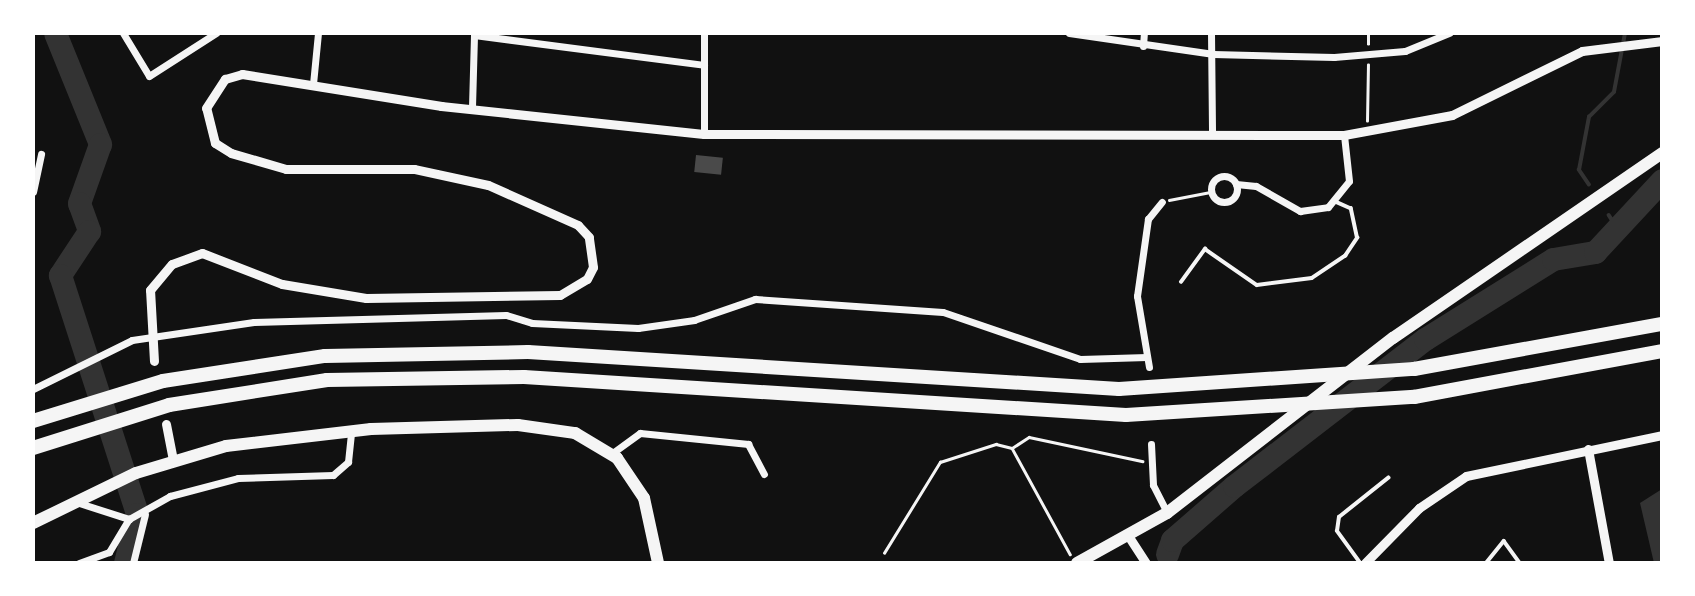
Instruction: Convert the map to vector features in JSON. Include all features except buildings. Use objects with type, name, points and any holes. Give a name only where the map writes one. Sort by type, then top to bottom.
[{"type":"highway","points":[[1076,563],[1129,537],[1167,513],[1392,338],[1662,153]]},
{"type":"highway","points":[[33,421],[163,381],[236,367],[432,351],[616,357],[999,385],[1210,385],[1309,380],[1507,354],[1662,324]]},
{"type":"highway","points":[[33,448],[169,405],[240,391],[433,375],[1037,413],[1210,412],[1314,408],[1507,382],[1662,351]]},
{"type":"highway","points":[[33,523],[173,460],[351,431],[518,425],[575,433],[611,454],[643,498],[659,563]]},
{"type":"street","points":[[123,33],[149,76],[216,33]]},
{"type":"street","points":[[313,84],[318,33]]},
{"type":"street","points":[[704,33],[704,134]]},
{"type":"street","points":[[1069,33],[1143,46],[1213,54],[1368,56],[1449,33]]},
{"type":"street","points":[[1143,46],[1144,33]]},
{"type":"street","points":[[1211,33],[1212,134]]},
{"type":"street","points":[[472,107],[474,35],[704,65]]},
{"type":"street","points":[[154,361],[149,337],[150,290],[172,264],[202,253],[282,284],[366,298],[559,295],[587,279],[594,251],[578,225],[488,185],[414,169],[286,169],[256,164],[215,143],[206,108],[225,79],[242,74],[472,107],[704,134],[1344,135],[1452,115],[1582,51],[1662,41]]},
{"type":"street","points":[[1236,184],[1228,201],[1210,192],[1219,176],[1236,184],[1256,186],[1300,211],[1335,202],[1349,181],[1344,135]]},
{"type":"street","points":[[33,192],[41,154]]},
{"type":"street","points":[[1149,367],[1137,296],[1149,219],[1163,202]]},
{"type":"street","points":[[34,387],[149,337],[254,322],[506,315],[532,323],[638,328],[694,320],[755,299],[943,312],[1080,359],[1147,357]]},
{"type":"street","points":[[166,424],[173,460]]},
{"type":"street","points":[[75,502],[129,519],[145,514],[170,496],[238,478],[332,475],[348,462],[351,431]]},
{"type":"street","points":[[611,454],[640,433],[748,444],[764,474]]},
{"type":"street","points":[[1363,563],[1426,502],[1466,476],[1661,435]]},
{"type":"street","points":[[1151,444],[1153,485],[1167,513]]},
{"type":"street","points":[[1588,449],[1609,563]]},
{"type":"street","points":[[132,563],[145,514]]},
{"type":"street","points":[[79,563],[110,552],[129,519]]},
{"type":"street","points":[[1129,537],[1146,563]]},
{"type":"lane","points":[[1181,282],[1205,249],[1257,285],[1312,278],[1345,256],[1357,238],[1351,209],[1335,202]]},
{"type":"lane","points":[[1363,563],[1337,531],[1339,517],[1388,478]]},
{"type":"lane","points":[[1486,563],[1504,541],[1520,563]]},
{"type":"path","points":[[1367,125],[1368,33]]},
{"type":"path","points":[[1163,202],[1210,192]]},
{"type":"path","points":[[1012,448],[1028,437],[1152,464]]},
{"type":"path","points":[[884,553],[940,462],[996,444],[1012,448],[1076,563]]},
{"type":"shaded area","points":[[1662,489],[1662,563],[1654,563],[1640,503]]},
{"type":"waterway","points":[[55,33],[100,144],[79,203],[89,231],[60,275],[137,514],[125,563]]},
{"type":"waterway","points":[[1589,185],[1579,170],[1589,117],[1614,92],[1625,33]]},
{"type":"waterway","points":[[1167,554],[1172,540],[1234,486],[1425,339],[1553,259],[1595,252],[1662,180]]},
{"type":"waterway","points":[[1609,215],[1618,229]]}]
